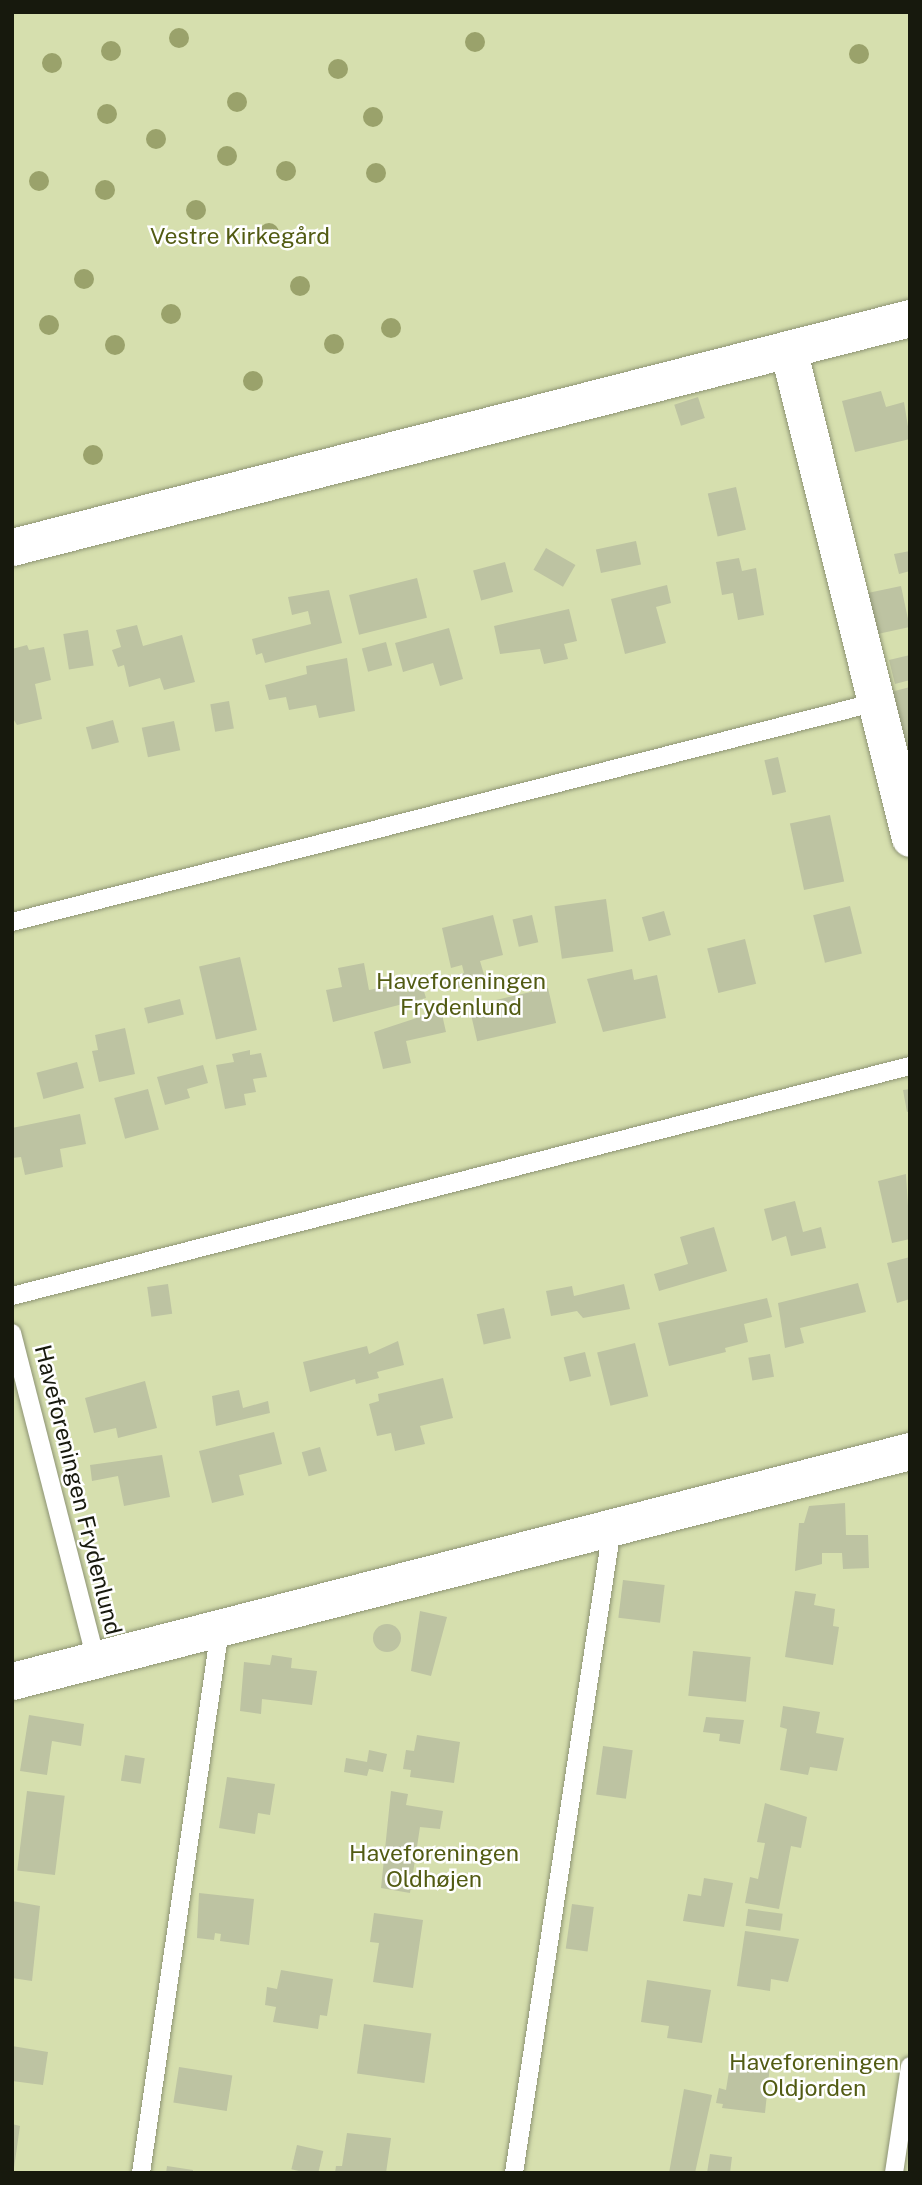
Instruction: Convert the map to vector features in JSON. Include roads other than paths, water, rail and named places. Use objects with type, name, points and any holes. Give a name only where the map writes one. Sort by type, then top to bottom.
[{"type":"street","points":[[12,547],[910,318]]},
{"type":"street","points":[[788,349],[910,838]]},
{"type":"street","points":[[12,1681],[910,1451]]},
{"type":"lane","points":[[12,922],[877,702]]},
{"type":"lane","points":[[12,1296],[910,1066]]},
{"type":"lane","name":"Haveforeningen Frydenlund","points":[[12,1333],[96,1660]]},
{"type":"lane","points":[[514,2173],[611,1528]]},
{"type":"lane","points":[[141,2173],[220,1629]]},
{"type":"lane","points":[[894,2173],[910,2066]]},
{"type":"park label","name":"Vestre Kirkegård","points":[[240,236]]},
{"type":"park label","name":"Haveforeningen Oldhøjen","points":[[434,1866]]},
{"type":"park label","name":"Haveforeningen Oldjorden","points":[[814,2075]]}]
